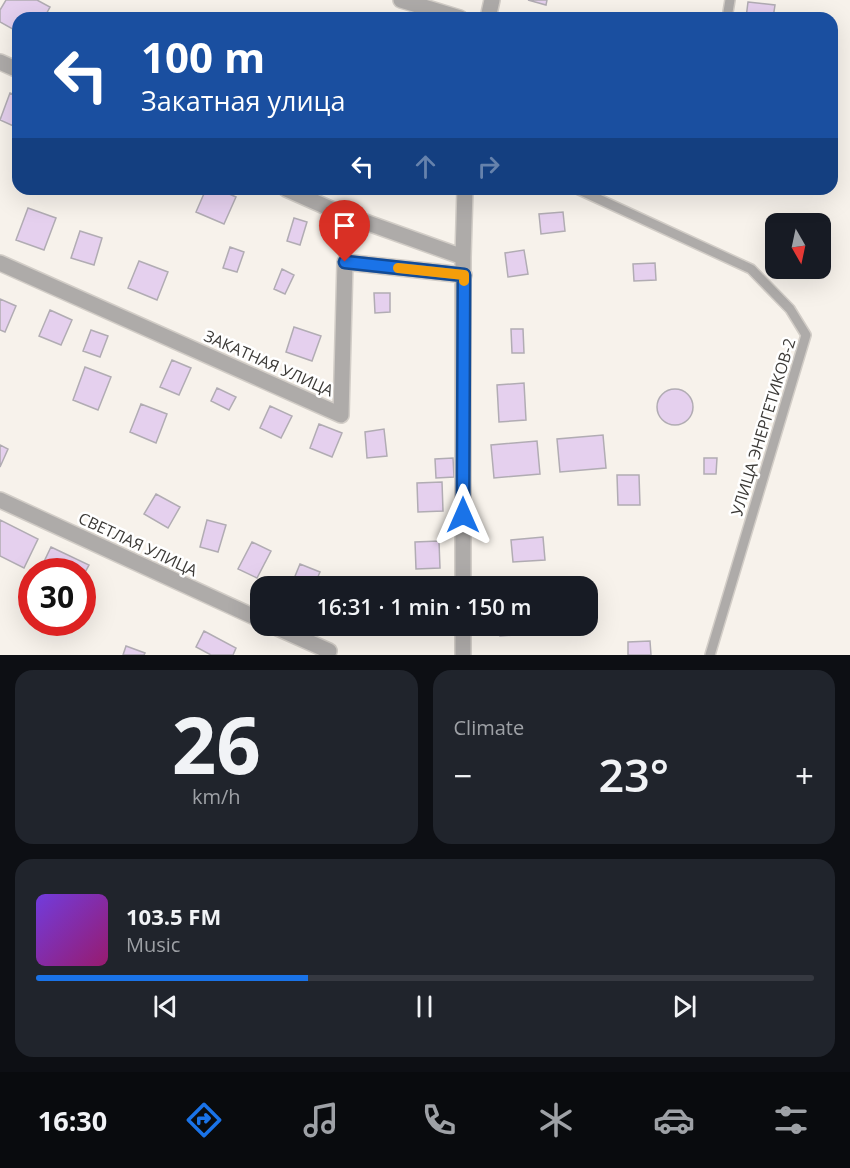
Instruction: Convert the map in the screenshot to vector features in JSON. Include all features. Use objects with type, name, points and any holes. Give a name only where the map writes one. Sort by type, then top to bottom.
[{"type":"street","points":[[401,0],[440,12]]},
{"type":"street","points":[[300,195],[340,213],[463,257]]},
{"type":"street","points":[[463,576],[465,195]]},
{"type":"street","name":"ЗАКАТНАЯ УЛИЦА","points":[[0,263],[341,414],[345,262],[464,275]]},
{"type":"street","name":"СВЕТЛАЯ УЛИЦА","points":[[0,500],[250,615]]},
{"type":"street","points":[[295,636],[329,651]]},
{"type":"street","points":[[463,636],[463,655]]},
{"type":"lane","name":"УЛИЦА ЭНЕРГЕТИКОВ-2","points":[[590,195],[751,269],[790,309],[806,335],[710,655]]},
{"type":"building","points":[[6,0],[37,0],[50,7],[47,12],[12,12],[12,29],[0,22],[0,10]]},
{"type":"building","points":[[528,0],[547,0],[546,5]]},
{"type":"building","points":[[748,2],[775,5],[774,12],[747,12]]},
{"type":"building","points":[[10,93],[12,94],[12,125],[0,120]]},
{"type":"building","points":[[203,195],[236,197],[224,224],[196,212]]},
{"type":"building","points":[[28,208],[56,218],[44,250],[16,240]]},
{"type":"building","points":[[563,212],[565,231],[541,234],[539,214]]},
{"type":"building","points":[[294,218],[307,222],[300,245],[287,241]]},
{"type":"building","points":[[80,231],[102,238],[94,265],[71,258]]},
{"type":"building","points":[[230,247],[244,252],[237,272],[223,268]]},
{"type":"building","points":[[524,250],[528,274],[508,277],[505,253]]},
{"type":"building","points":[[139,261],[168,272],[157,300],[128,288]]},
{"type":"building","points":[[655,263],[656,280],[634,281],[633,264]]},
{"type":"building","points":[[282,269],[294,275],[285,294],[274,289]]},
{"type":"building","points":[[374,293],[390,293],[390,312],[375,313]]},
{"type":"building","points":[[0,299],[16,306],[5,332],[0,330]]},
{"type":"building","points":[[50,310],[72,320],[61,345],[39,336]]},
{"type":"building","points":[[294,327],[321,336],[312,361],[286,352]]},
{"type":"building","points":[[511,329],[523,329],[524,353],[512,353]]},
{"type":"building","points":[[91,330],[108,336],[100,357],[83,351]]},
{"type":"building","points":[[172,360],[191,368],[179,395],[160,387]]},
{"type":"building","points":[[85,367],[111,377],[98,410],[73,400]]},
{"type":"building","points":[[524,383],[526,420],[499,422],[497,385]]},
{"type":"building","points":[[217,388],[236,397],[229,410],[211,401]]},
{"type":"building","points":[[675,389],[688,394],[693,407],[688,420],[675,425],[662,420],[657,407],[662,394]]},
{"type":"building","points":[[141,404],[167,414],[156,443],[130,432]]},
{"type":"building","points":[[270,406],[292,416],[281,438],[260,428]]},
{"type":"building","points":[[319,424],[342,433],[332,457],[310,448]]},
{"type":"building","points":[[384,429],[387,456],[367,458],[365,432]]},
{"type":"building","points":[[603,435],[606,468],[560,472],[557,439]]},
{"type":"building","points":[[537,441],[540,474],[494,478],[491,445]]},
{"type":"building","points":[[0,445],[8,449],[0,467]]},
{"type":"building","points":[[453,458],[454,477],[436,478],[435,459]]},
{"type":"building","points":[[704,458],[717,458],[716,474],[704,474]]},
{"type":"building","points":[[617,475],[639,475],[640,505],[618,505]]},
{"type":"building","points":[[442,482],[443,511],[418,512],[417,483]]},
{"type":"building","points":[[156,494],[180,507],[168,528],[144,514]]},
{"type":"building","points":[[0,520],[38,539],[29,558],[18,558],[18,565],[0,556]]},
{"type":"building","points":[[207,520],[226,525],[218,552],[200,547]]},
{"type":"building","points":[[543,537],[545,560],[513,562],[511,540]]},
{"type":"building","points":[[439,541],[440,568],[416,569],[415,542]]},
{"type":"building","points":[[252,542],[271,551],[258,576],[238,569]]},
{"type":"building","points":[[51,547],[74,558],[46,558]]},
{"type":"building","points":[[300,564],[320,572],[318,576],[295,576]]},
{"type":"building","points":[[204,631],[236,648],[233,655],[211,655],[196,647]]},
{"type":"building","points":[[650,641],[651,655],[628,655],[628,642]]},
{"type":"building","points":[[126,646],[145,653],[144,655],[123,655]]},
{"type":"slow traffic","points":[[398,268],[464,275],[464,281]]},
{"type":"route","points":[[345,262],[464,275],[463,515]]}]
